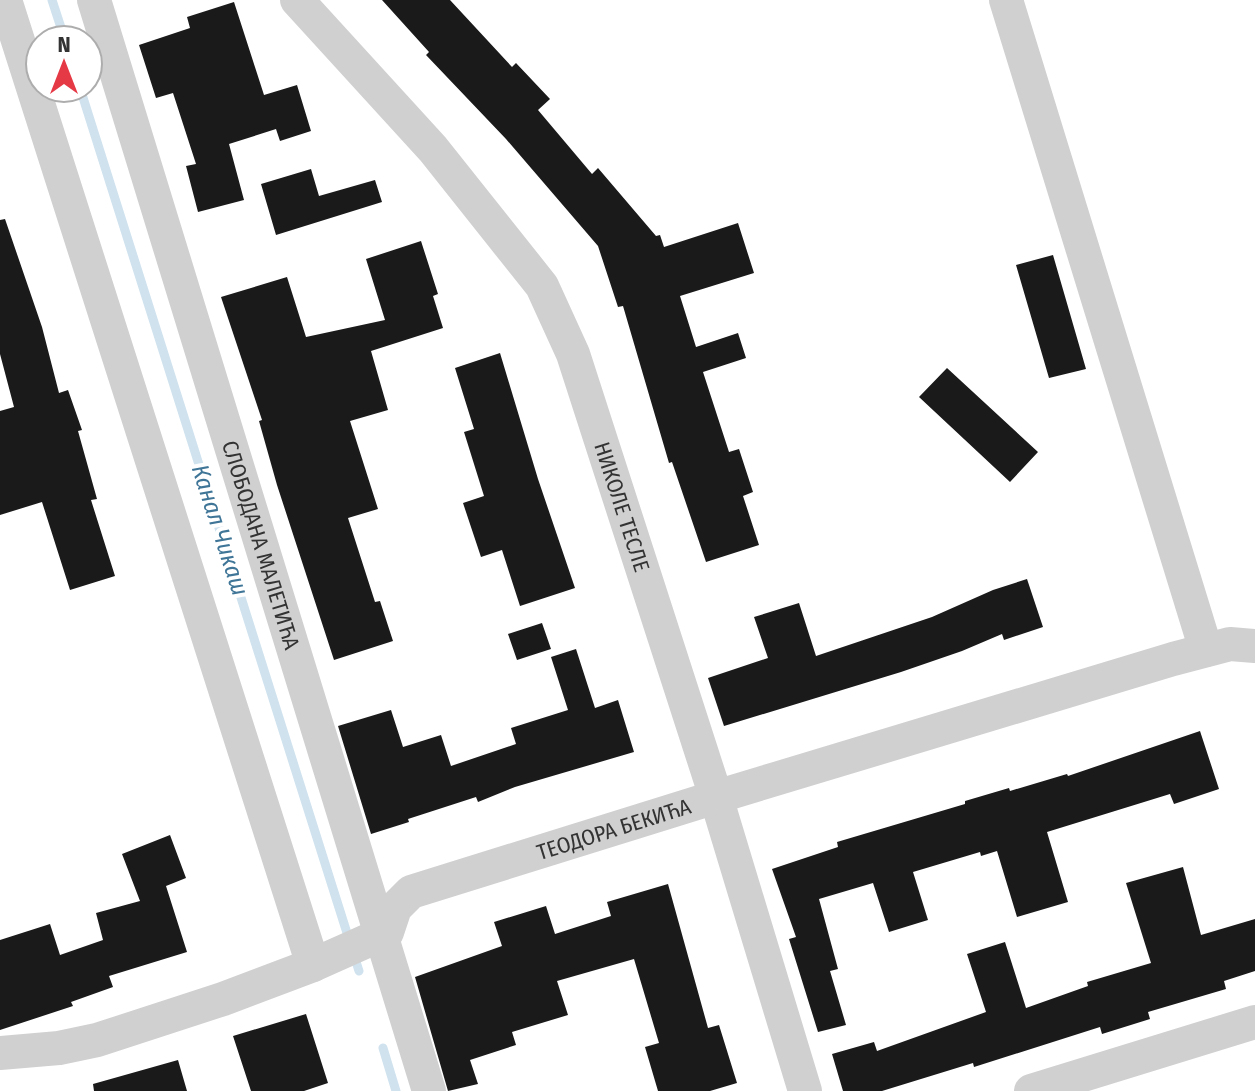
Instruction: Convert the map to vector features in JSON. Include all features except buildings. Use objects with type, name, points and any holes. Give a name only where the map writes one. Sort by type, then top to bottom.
[{"type":"street","points":[[5,0],[319,962]]},
{"type":"street","name":"СЛОБОДАНА МАЛЕТИЋА","points":[[94,0],[377,936],[429,1091]]},
{"type":"street","name":"НИКОЛЕ ТЕСЛЕ","points":[[297,0],[433,149],[542,286],[573,354],[716,797],[805,1091]]},
{"type":"street","points":[[1006,0],[1206,650]]},
{"type":"street","name":"ТЕОДОРА БЕКИЋА","points":[[377,936],[389,929],[395,908],[411,892],[1206,650],[1230,644],[1255,646]]},
{"type":"street","points":[[0,1053],[59,1048],[97,1040],[223,999],[377,936]]},
{"type":"street","points":[[1031,1091],[1255,1022]]},
{"type":"waterway","name":"Канал Чикаш","points":[[52,0],[60,24]]},
{"type":"waterway","name":"Канал Чикаш","points":[[85,104],[359,971]]},
{"type":"waterway","name":"Канал Чикаш","points":[[383,1048],[396,1091]]}]
